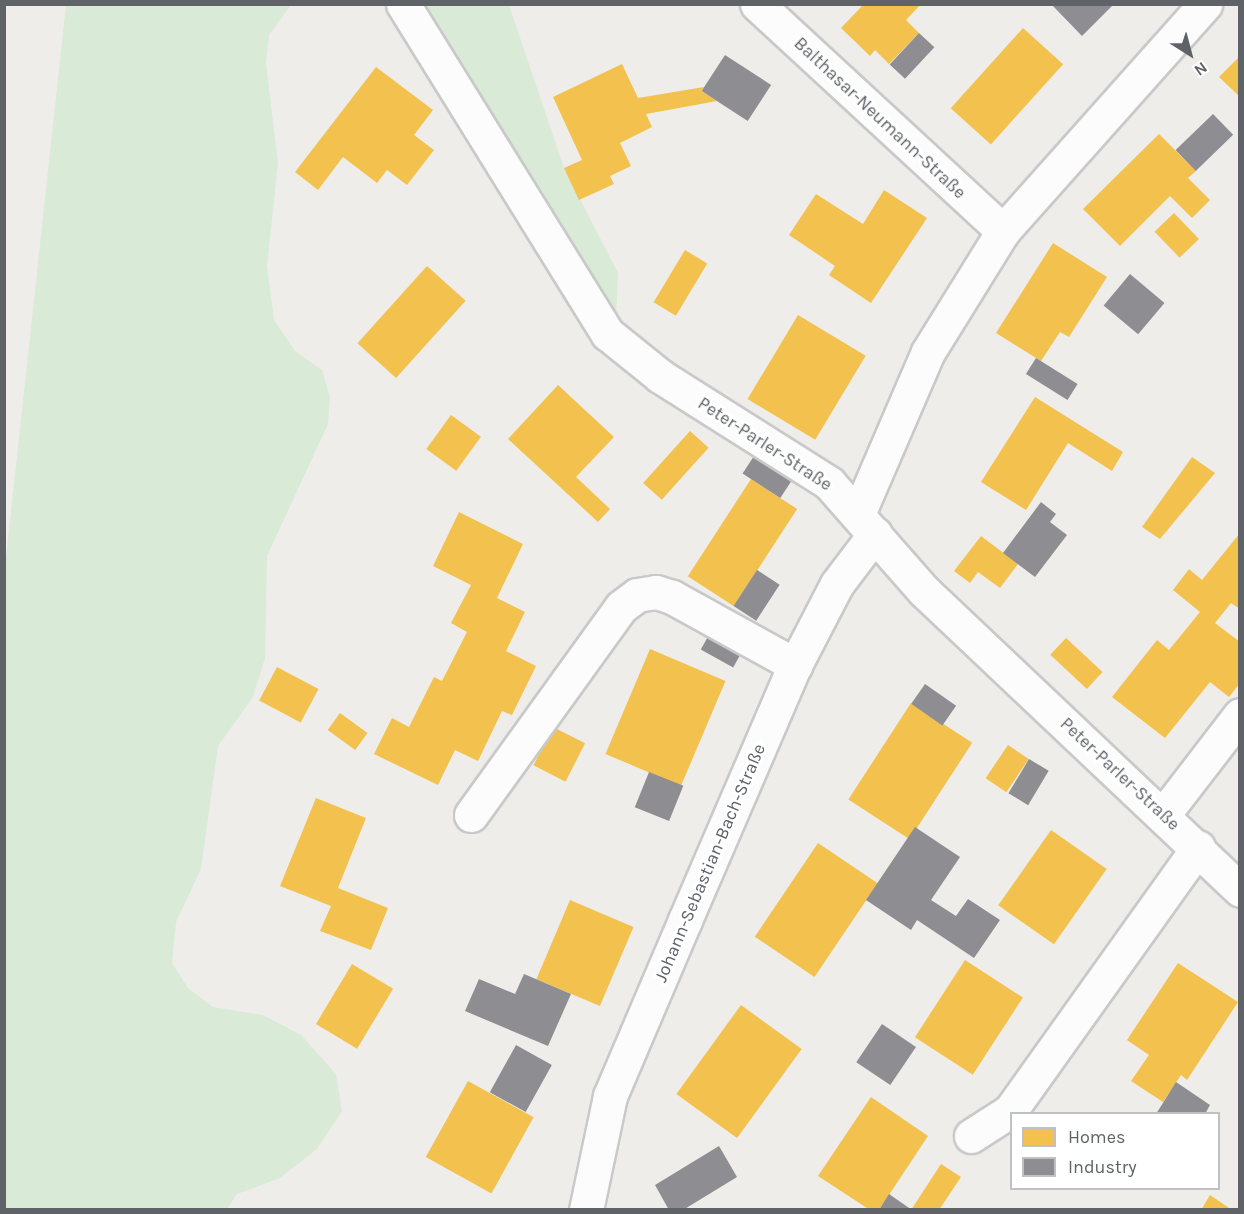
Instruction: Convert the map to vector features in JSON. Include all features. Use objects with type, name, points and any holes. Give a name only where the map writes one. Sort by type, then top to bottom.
[{"type":"street","name":"Peter-Parler-Straße","points":[[403,4],[608,334],[660,376],[829,483],[867,523],[924,591],[1198,847],[1239,890]]},
{"type":"street","name":"Balthasar-Neumann-Straße","points":[[757,4],[1003,231]]},
{"type":"street","points":[[867,523],[928,352],[1003,231],[1205,4]]},
{"type":"street","name":"Johann-Sebastian-Bach-Straße","points":[[586,1209],[610,1096],[795,665],[867,523]]},
{"type":"street","points":[[471,815],[621,607],[637,595],[656,592],[672,597],[795,665]]},
{"type":"street","points":[[1163,814],[1239,715]]},
{"type":"street","points":[[971,1136],[1010,1111],[1198,847]]},
{"type":"green space","points":[[66,5],[291,5],[269,35],[266,63],[278,163],[267,266],[274,320],[295,351],[322,370],[330,397],[328,424],[267,556],[265,658],[253,697],[218,746],[201,869],[176,922],[172,963],[188,988],[213,1007],[263,1015],[301,1035],[336,1074],[342,1111],[317,1149],[280,1178],[237,1194],[227,1209],[5,1209],[4,576]]},
{"type":"green space","points":[[424,5],[509,5],[564,168],[618,273],[616,320]]},
{"type":"building: Homes","points":[[864,4],[921,4],[906,20],[919,33],[889,64],[875,50],[870,56],[841,28]]},
{"type":"building: Homes","points":[[1023,28],[1063,64],[991,144],[951,108]]},
{"type":"building: Homes","points":[[1240,56],[1240,97],[1219,77]]},
{"type":"building: Homes","points":[[622,64],[638,98],[704,87],[701,91],[717,101],[646,114],[652,127],[620,143],[631,166],[610,176],[614,184],[579,200],[564,168],[582,160],[553,97]]},
{"type":"building: Homes","points":[[376,67],[433,110],[414,135],[434,150],[407,185],[387,170],[377,183],[343,157],[318,190],[295,172]]},
{"type":"building: Homes","points":[[1159,134],[1196,171],[1188,178],[1210,200],[1192,218],[1170,196],[1120,246],[1083,209]]},
{"type":"building: Homes","points":[[884,190],[927,218],[871,303],[829,275],[835,266],[789,235],[816,194],[863,224]]},
{"type":"building: Homes","points":[[1174,213],[1199,239],[1180,258],[1155,232]]},
{"type":"building: Homes","points":[[1053,243],[1107,277],[1069,337],[1060,332],[1041,361],[996,333]]},
{"type":"building: Homes","points":[[685,250],[707,263],[676,316],[654,302]]},
{"type":"building: Homes","points":[[427,266],[466,301],[396,378],[357,343]]},
{"type":"building: Homes","points":[[798,315],[866,356],[815,440],[748,399]]},
{"type":"building: Homes","points":[[558,385],[614,437],[576,477],[610,509],[598,522],[508,439]]},
{"type":"building: Homes","points":[[1035,397],[1123,452],[1112,471],[1068,443],[1026,510],[981,482]]},
{"type":"building: Homes","points":[[451,415],[481,437],[456,471],[426,449]]},
{"type":"building: Homes","points":[[690,431],[709,448],[662,500],[643,483]]},
{"type":"building: Homes","points":[[1192,457],[1215,473],[1160,539],[1142,527]]},
{"type":"building: Homes","points":[[751,479],[797,509],[734,606],[688,576]]},
{"type":"building: Homes","points":[[459,512],[523,544],[497,598],[525,612],[506,651],[536,666],[512,715],[502,711],[478,761],[455,750],[438,785],[374,754],[392,718],[409,727],[434,677],[442,681],[467,632],[451,623],[471,585],[433,566]]},
{"type":"building: Homes","points":[[1240,533],[1240,609],[1231,603],[1215,623],[1240,642],[1240,683],[1229,697],[1210,682],[1165,738],[1112,697],[1157,640],[1169,650],[1200,612],[1173,590],[1189,569],[1202,580]]},
{"type":"building: Homes","points":[[981,536],[1018,564],[1000,588],[978,572],[970,583],[954,571]]},
{"type":"building: Homes","points":[[1066,638],[1103,672],[1087,689],[1050,655]]},
{"type":"building: Homes","points":[[650,649],[725,681],[681,786],[605,754]]},
{"type":"building: Homes","points":[[277,667],[318,689],[301,723],[259,701]]},
{"type":"building: Homes","points":[[911,703],[972,743],[910,839],[848,799]]},
{"type":"building: Homes","points":[[340,713],[368,733],[355,750],[328,730]]},
{"type":"building: Homes","points":[[553,727],[585,743],[566,782],[533,765]]},
{"type":"building: Homes","points":[[1008,745],[1029,759],[1006,792],[986,778]]},
{"type":"building: Homes","points":[[316,798],[366,818],[338,888],[388,908],[371,950],[320,931],[331,906],[280,886]]},
{"type":"building: Homes","points":[[1051,830],[1107,869],[1054,944],[998,905]]},
{"type":"building: Homes","points":[[818,843],[878,883],[815,977],[755,937]]},
{"type":"building: Homes","points":[[570,900],[634,927],[600,1006],[536,979]]},
{"type":"building: Homes","points":[[965,960],[1023,998],[973,1075],[915,1037]]},
{"type":"building: Homes","points":[[1178,963],[1238,1002],[1187,1080],[1181,1075],[1163,1102],[1131,1081],[1149,1055],[1127,1040]]},
{"type":"building: Homes","points":[[352,964],[393,989],[357,1049],[316,1024]]},
{"type":"building: Homes","points":[[741,1005],[802,1049],[737,1138],[676,1094]]},
{"type":"building: Homes","points":[[468,1081],[534,1117],[491,1193],[426,1157]]},
{"type":"building: Homes","points":[[871,1097],[928,1136],[879,1210],[870,1210],[818,1176]]},
{"type":"building: Homes","points":[[941,1164],[961,1177],[939,1210],[911,1210]]},
{"type":"building: Homes","points":[[1210,1195],[1232,1210],[1201,1210]]},
{"type":"building: Industry","points":[[1051,4],[1114,4],[1082,36]]},
{"type":"building: Industry","points":[[919,33],[934,47],[905,79],[890,64]]},
{"type":"building: Industry","points":[[725,55],[771,85],[748,121],[702,91]]},
{"type":"building: Industry","points":[[1213,114],[1233,135],[1196,171],[1176,150]]},
{"type":"building: Industry","points":[[1130,274],[1164,303],[1138,334],[1104,305]]},
{"type":"building: Industry","points":[[1036,358],[1078,384],[1067,400],[1026,374]]},
{"type":"building: Industry","points":[[754,456],[792,481],[780,498],[743,474]]},
{"type":"building: Industry","points":[[1041,502],[1056,514],[1050,522],[1067,535],[1035,577],[1003,553]]},
{"type":"building: Industry","points":[[757,570],[780,585],[756,621],[734,606]]},
{"type":"building: Industry","points":[[710,633],[742,651],[733,668],[701,650]]},
{"type":"building: Industry","points":[[925,684],[956,706],[942,725],[911,704]]},
{"type":"building: Industry","points":[[1029,759],[1049,771],[1028,805],[1008,793]]},
{"type":"building: Industry","points":[[649,772],[683,786],[669,821],[635,807]]},
{"type":"building: Industry","points":[[915,827],[960,857],[931,900],[956,916],[968,899],[1000,920],[974,958],[917,920],[911,930],[866,900]]},
{"type":"building: Industry","points":[[524,974],[571,994],[548,1046],[465,1011],[479,979],[515,994]]},
{"type":"building: Industry","points":[[882,1024],[916,1047],[890,1085],[856,1062]]},
{"type":"building: Industry","points":[[516,1045],[552,1065],[526,1112],[490,1092]]},
{"type":"building: Industry","points":[[1176,1082],[1210,1105],[1206,1112],[1157,1112]]},
{"type":"building: Industry","points":[[719,1146],[737,1177],[683,1210],[669,1210],[655,1185]]},
{"type":"building: Industry","points":[[889,1194],[912,1210],[879,1210]]}]
